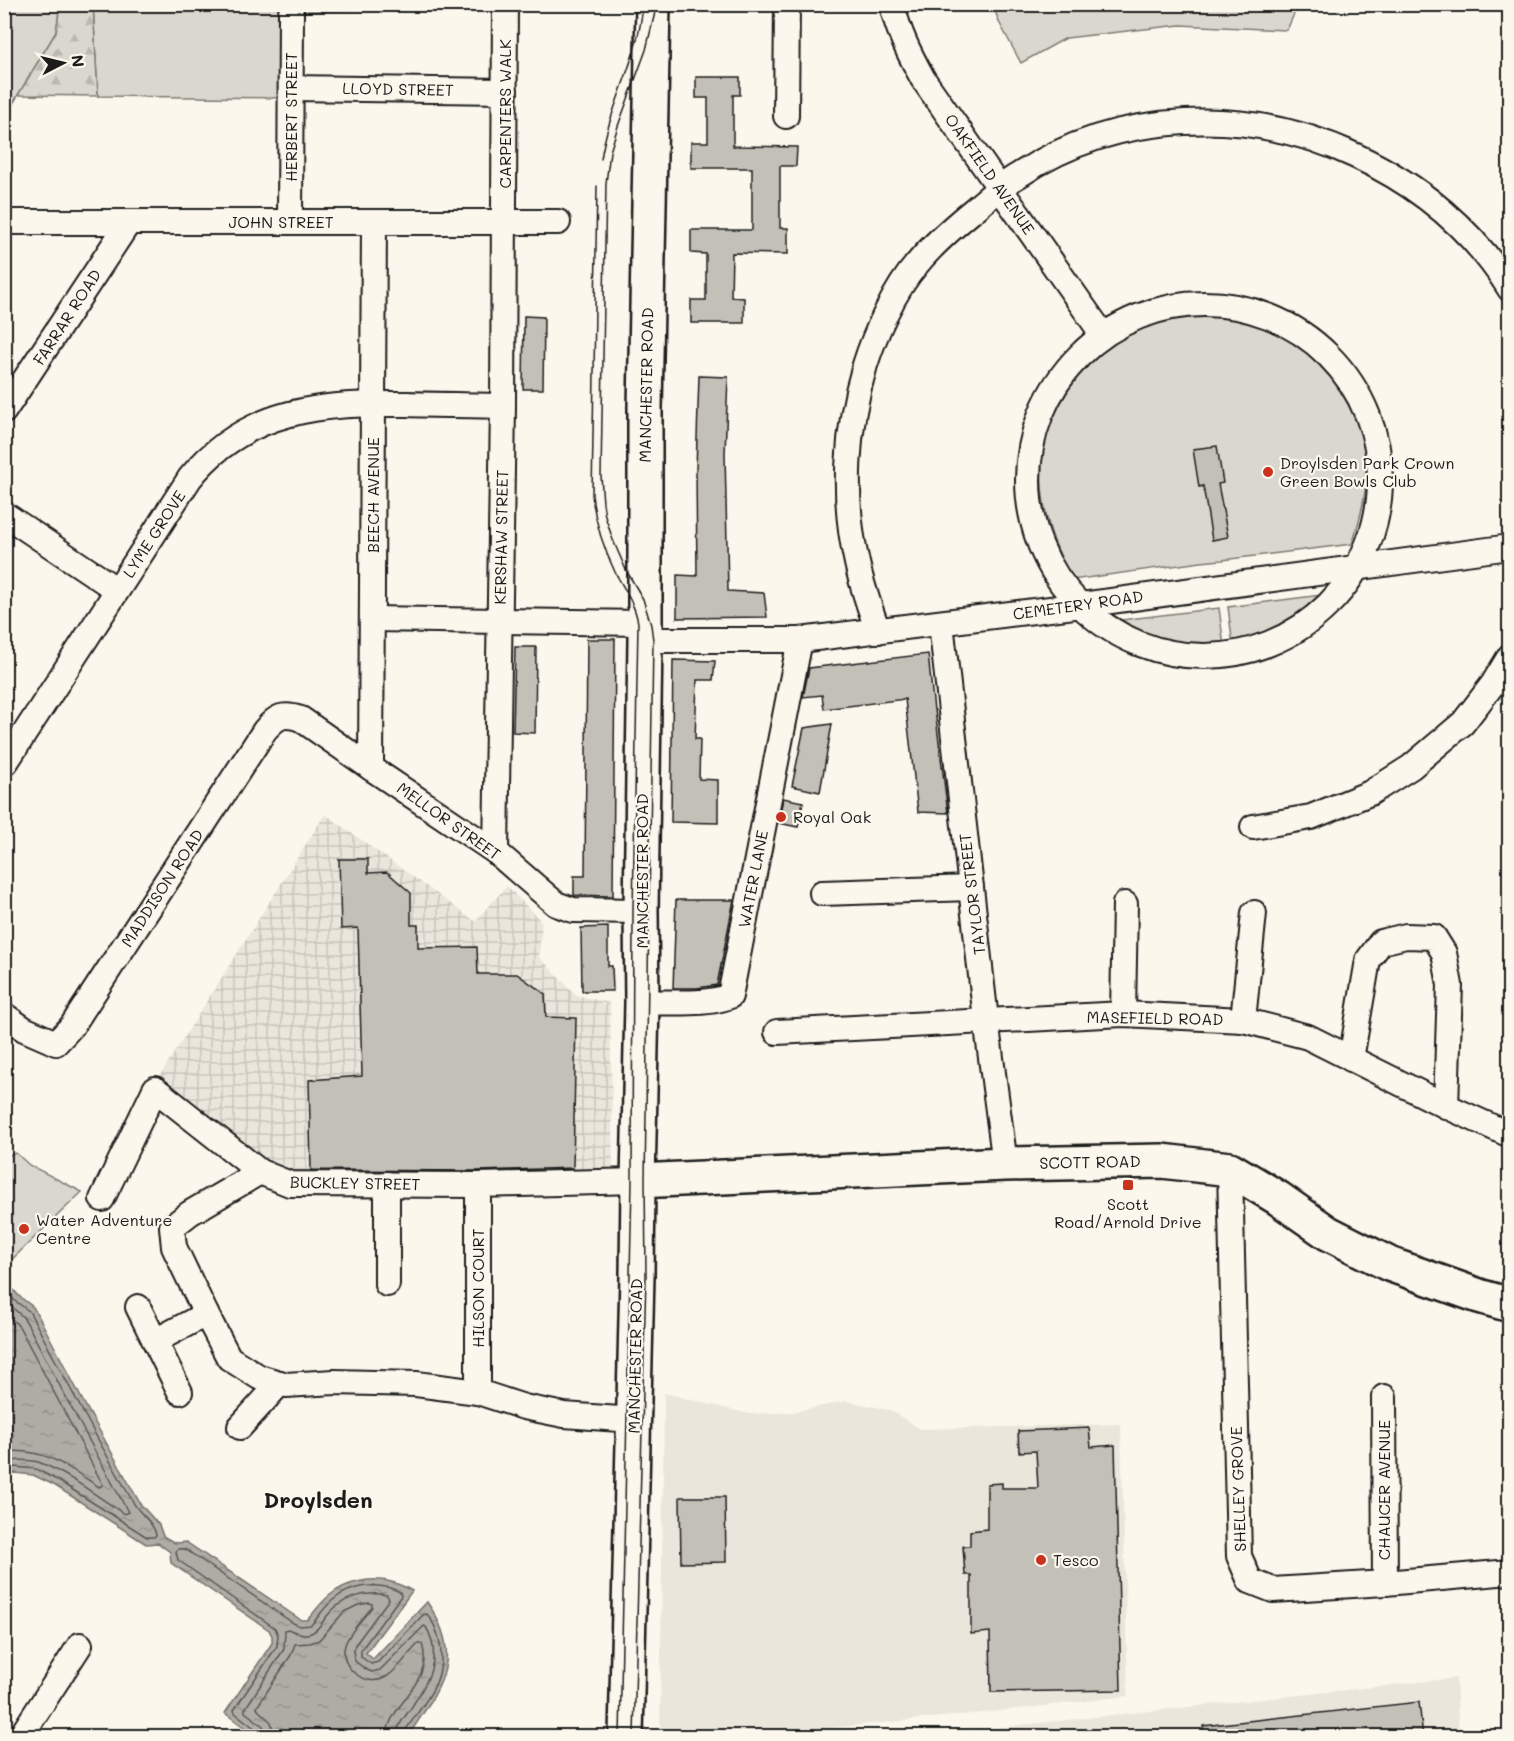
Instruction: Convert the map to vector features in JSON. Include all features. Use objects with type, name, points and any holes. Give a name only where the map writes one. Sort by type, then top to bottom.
[{"type":"main road","name":"MANCHESTER ROAD","points":[[626,1737],[642,1003],[645,408],[653,4]]},
{"type":"main road","name":"SCOTT ROAD","points":[[638,1181],[1005,1164],[1162,1161],[1230,1169],[1278,1198],[1328,1233],[1389,1264],[1509,1305]]},
{"type":"street","name":"CARPENTERS WALK","points":[[504,223],[505,4]]},
{"type":"street","points":[[786,116],[787,4]]},
{"type":"street","name":"OAKFIELD AVENUE","points":[[892,4],[903,41],[923,80],[1103,335]]},
{"type":"street","name":"HERBERT STREET","points":[[290,222],[291,12]]},
{"type":"street","name":"LLOYD STREET","points":[[291,88],[505,91]]},
{"type":"street","points":[[878,631],[856,561],[849,513],[848,471],[851,430],[856,398],[866,363],[882,322],[915,265],[961,219],[1000,188],[1048,158],[1086,142],[1130,129],[1167,122],[1243,123],[1287,130],[1340,148],[1396,177],[1433,203],[1469,235],[1509,289]]},
{"type":"street","name":"JOHN STREET","points":[[4,222],[558,222]]},
{"type":"street","name":"FARRAR ROAD","points":[[4,411],[129,222]]},
{"type":"street","name":"BEECH AVENUE","points":[[371,768],[374,222]]},
{"type":"street","name":"KERSHAW STREET","points":[[496,852],[504,223]]},
{"type":"street","points":[[1208,302],[1235,305],[1279,320],[1329,355],[1348,378],[1362,401],[1372,428],[1377,448],[1376,498],[1357,567],[1334,600],[1314,620],[1293,634],[1262,649],[1228,657],[1194,658],[1167,654],[1141,647],[1101,626],[1074,606],[1050,566],[1037,536],[1029,473],[1032,442],[1040,416],[1056,385],[1081,355],[1103,335],[1158,306],[1208,302]]},
{"type":"street","name":"LYME GROVE","points":[[6,762],[190,478],[201,465],[225,445],[271,419],[295,412],[338,405],[503,406]]},
{"type":"street","points":[[4,514],[117,590]]},
{"type":"street","name":"CEMETERY ROAD","points":[[372,619],[500,621],[644,632],[800,640],[1074,606],[1509,547]]},
{"type":"street","name":"TAYLOR STREET","points":[[942,623],[986,1020],[1005,1164]]},
{"type":"street","name":"WATER LANE","points":[[642,1003],[706,1001],[730,996],[800,640]]},
{"type":"street","points":[[1253,827],[1311,818],[1370,793],[1411,767],[1463,723],[1493,684],[1509,656]]},
{"type":"street","name":"MELLOR STREET","points":[[265,730],[273,720],[281,716],[291,715],[301,718],[496,852],[556,904],[573,910],[641,911]]},
{"type":"street","name":"MADDISON ROAD","points":[[4,1015],[24,1029],[56,1043],[72,1026],[265,730]]},
{"type":"street","points":[[822,893],[971,888]]},
{"type":"street","points":[[1123,1014],[1125,904]]},
{"type":"street","points":[[1243,1020],[1254,913]]},
{"type":"street","points":[[1351,1059],[1368,960],[1381,942],[1406,936],[1434,937],[1444,953],[1450,985],[1446,1106]]},
{"type":"street","name":"MASEFIELD ROAD","points":[[777,1032],[1123,1014],[1243,1020],[1308,1037],[1446,1106],[1509,1134]]},
{"type":"street","name":"BUCKLEY STREET","points":[[102,1199],[154,1089],[260,1172],[290,1184],[478,1185],[638,1181]]},
{"type":"street","name":"SHELLEY GROVE","points":[[1230,1169],[1239,1556],[1250,1581],[1273,1590],[1509,1572]]},
{"type":"street","points":[[260,1172],[190,1213],[172,1227],[174,1247],[229,1358],[259,1377],[286,1385],[334,1382],[416,1384],[478,1392],[524,1407],[564,1415],[634,1420]]},
{"type":"street","points":[[387,1185],[387,1284]]},
{"type":"street","name":"HILSON COURT","points":[[478,1185],[478,1392]]},
{"type":"street","points":[[138,1307],[180,1392]]},
{"type":"street","points":[[155,1341],[206,1314]]},
{"type":"street","points":[[240,1427],[280,1383]]},
{"type":"street","name":"CHAUCER AVENUE","points":[[1384,1397],[1385,1583]]},
{"type":"street","points":[[21,1737],[80,1645]]},
{"type":"shaded area","points":[[325,814],[475,921],[507,886],[542,922],[539,957],[576,995],[610,1003],[613,1174],[296,1176],[262,1157],[159,1077]]},
{"type":"shaded area","points":[[664,1393],[749,1414],[793,1412],[847,1401],[890,1410],[920,1429],[1121,1424],[1128,1696],[750,1736],[660,1736]]},
{"type":"shaded area","points":[[1456,1678],[1459,1736],[920,1736]]},
{"type":"green space","points":[[993,4],[1298,5],[1287,30],[1180,25],[1066,38],[1021,63],[999,22]]},
{"type":"green space","points":[[5,5],[60,5],[56,32],[11,107],[5,108]]},
{"type":"green space","points":[[60,5],[93,5],[98,96],[18,95],[56,32]]},
{"type":"green space","points":[[93,5],[349,5],[349,10],[291,12],[283,98],[98,96]]},
{"type":"green space","points":[[1203,313],[1233,317],[1262,326],[1288,338],[1312,355],[1333,376],[1349,400],[1360,427],[1367,469],[1363,502],[1352,544],[1072,580],[1054,542],[1044,505],[1042,458],[1053,414],[1063,394],[1077,375],[1094,357],[1118,338],[1158,320]]},
{"type":"green space","points":[[1329,594],[1308,612],[1285,627],[1247,643],[1233,646],[1228,607]]},
{"type":"green space","points":[[1219,608],[1224,647],[1180,646],[1166,643],[1139,634],[1113,621]]},
{"type":"green space","name":"Water Adventure Centre","points":[[16,1153],[29,1165],[82,1192],[5,1266],[5,1157]]},
{"type":"water","points":[[4,1279],[19,1296],[33,1307],[141,1505],[159,1525],[163,1536],[175,1543],[186,1542],[301,1620],[307,1620],[329,1596],[352,1583],[369,1580],[387,1581],[412,1591],[366,1653],[373,1659],[427,1602],[439,1622],[447,1656],[438,1687],[408,1736],[256,1736],[225,1713],[272,1643],[269,1630],[171,1563],[170,1552],[158,1543],[146,1544],[54,1485],[33,1475],[15,1473],[5,1475]]},
{"type":"building","points":[[696,77],[740,77],[740,95],[733,95],[733,146],[797,147],[796,166],[780,166],[780,228],[788,228],[788,254],[732,253],[731,297],[744,298],[744,323],[691,323],[691,300],[706,300],[706,254],[691,253],[691,230],[752,230],[752,168],[691,168],[691,142],[708,142],[708,98],[696,98]]},
{"type":"building","points":[[524,316],[544,317],[543,389],[523,389]]},
{"type":"building","points":[[699,376],[728,377],[725,454],[728,591],[764,593],[767,617],[677,618],[677,575],[697,576],[696,469]]},
{"type":"building","points":[[1217,446],[1223,483],[1218,484],[1228,537],[1212,540],[1203,486],[1199,487],[1193,449]]},
{"type":"building","points":[[587,639],[615,639],[613,896],[574,895],[574,876],[585,876]]},
{"type":"building","points":[[515,647],[536,647],[535,733],[513,732]]},
{"type":"building","points":[[928,654],[948,813],[918,812],[905,699],[824,709],[822,695],[803,697],[809,668]]},
{"type":"building","points":[[673,660],[715,661],[713,680],[697,680],[695,739],[700,739],[699,779],[718,780],[718,823],[671,822]]},
{"type":"building","points":[[832,724],[820,792],[792,786],[804,728]]},
{"type":"building","points":[[783,798],[803,802],[798,827],[778,823]]},
{"type":"building","points":[[339,859],[368,859],[368,873],[387,872],[411,893],[411,925],[418,925],[418,948],[477,947],[478,974],[517,974],[545,994],[546,1017],[576,1018],[573,1168],[478,1171],[311,1170],[309,1080],[362,1076],[358,928],[341,929]]},
{"type":"building","points":[[676,900],[734,900],[717,985],[673,988]]},
{"type":"building","points":[[608,927],[608,966],[612,966],[613,991],[582,991],[581,928]]},
{"type":"building","name":"Tesco","points":[[1089,1428],[1091,1447],[1115,1445],[1121,1690],[991,1692],[990,1632],[971,1634],[971,1575],[965,1575],[963,1546],[970,1546],[970,1531],[987,1529],[987,1484],[1002,1483],[1002,1488],[1038,1488],[1036,1451],[1019,1452],[1018,1431]]},
{"type":"building","points":[[680,1497],[725,1497],[726,1562],[681,1563]]},
{"type":"building","points":[[1419,1702],[1423,1737],[1204,1737],[1203,1726]]},
{"type":"tram line","points":[[601,159],[610,120],[636,44],[643,4]]},
{"type":"tram line","points":[[634,1736],[646,1276],[645,1181],[653,640],[643,599],[626,570],[605,516],[601,476],[606,183],[610,152],[646,50],[657,4]]},
{"type":"tram line","points":[[597,186],[592,495],[603,544],[632,603],[638,623],[633,911],[632,1182],[620,1736]]},
{"type":"place","name":"Droylsden Park Crown Green Bowls Club","points":[[1268,472]]},
{"type":"place","name":"Royal Oak","points":[[781,817]]},
{"type":"place","name":"Scott Road/Arnold Drive","points":[[1128,1185]]},
{"type":"place","name":"Water Adventure Centre","points":[[24,1229]]},
{"type":"place","name":"Tesco","points":[[1041,1560]]},
{"type":"district","name":"Droylsden","points":[[318,1500]]}]
